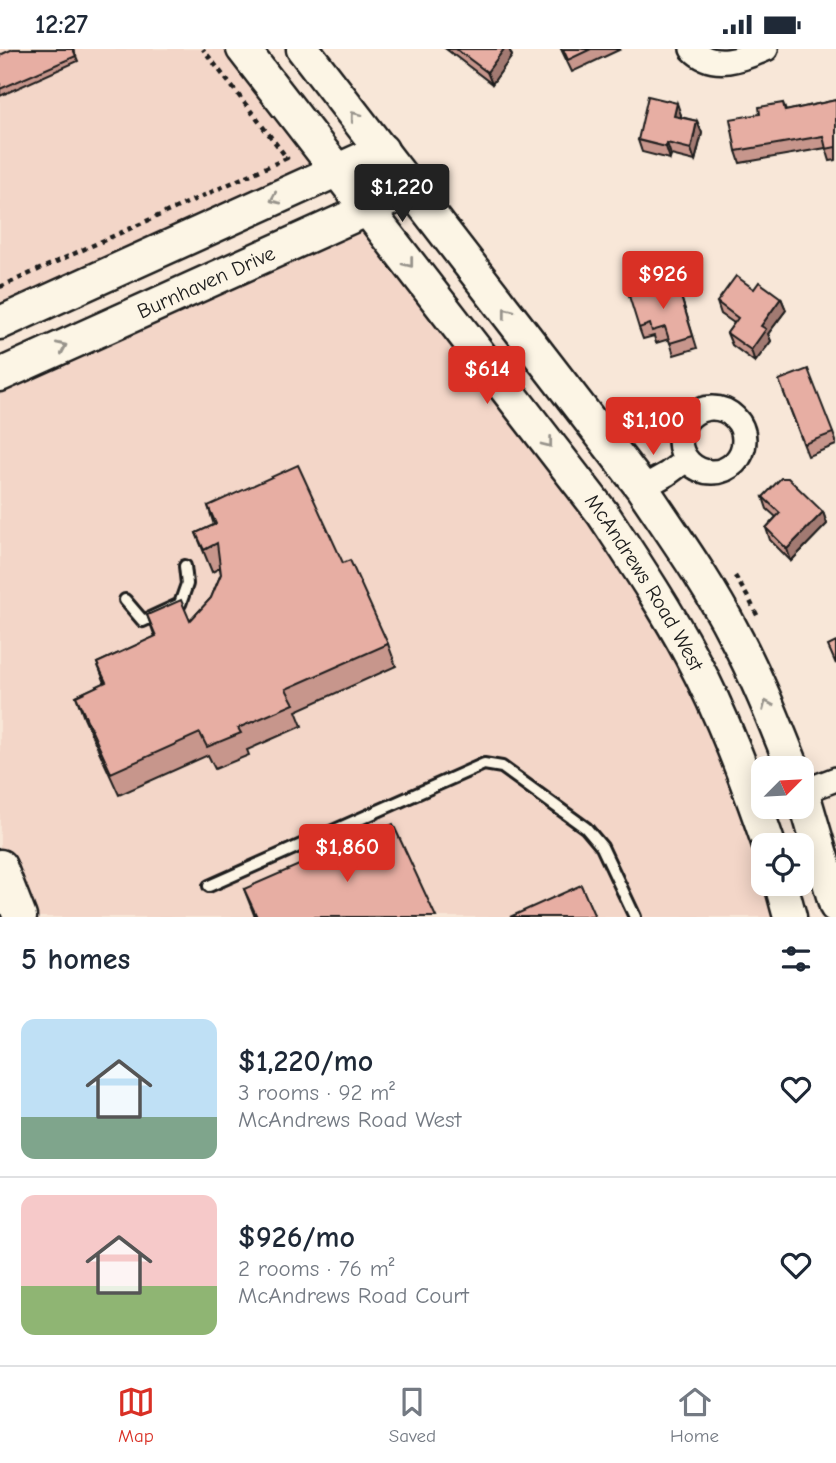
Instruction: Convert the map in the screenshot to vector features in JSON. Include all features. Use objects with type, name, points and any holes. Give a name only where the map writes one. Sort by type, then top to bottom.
[{"type":"main road","name":"McAndrews Road West","points":[[243,49],[603,514],[648,582],[691,657],[751,787]]},
{"type":"main road","points":[[303,49],[642,488],[689,557],[734,634],[788,756]]},
{"type":"main road","points":[[0,323],[382,151]]},
{"type":"main road","name":"Burnhaven Drive","points":[[0,375],[413,189]]},
{"type":"main road","points":[[810,819],[836,906]]},
{"type":"main road","points":[[0,866],[20,917]]},
{"type":"main road","points":[[784,896],[790,917]]},
{"type":"street","points":[[692,49],[716,61],[738,61],[766,49]]},
{"type":"street","points":[[642,488],[686,460]]},
{"type":"street","points":[[814,787],[836,779]]},
{"type":"lane","points":[[125,600],[143,621],[180,604],[187,584],[185,566]]},
{"type":"lane","points":[[209,886],[484,764],[502,767],[586,828],[602,846],[635,917]]},
{"type":"path","points":[[0,287],[287,158],[203,49]]},
{"type":"shaded area","points":[[0,49],[243,49],[337,171],[0,323]]},
{"type":"shaded area","points":[[369,211],[648,581],[758,833],[751,833],[751,896],[784,896],[790,917],[20,917],[0,866],[0,375]]},
{"type":"building","points":[[13,49],[73,49],[76,56],[0,89],[0,55]]},
{"type":"building","points":[[456,49],[504,49],[487,72]]},
{"type":"building","points":[[563,49],[591,49],[568,60]]},
{"type":"building","points":[[648,96],[677,103],[674,116],[697,121],[691,149],[667,143],[666,147],[638,140]]},
{"type":"building","points":[[836,100],[836,147],[826,149],[823,136],[736,151],[730,119],[760,114],[759,107],[783,103],[785,111]]},
{"type":"building","points":[[736,276],[754,289],[759,282],[781,298],[761,326],[766,329],[751,350],[727,333],[738,318],[717,302]]},
{"type":"building","points":[[676,281],[693,336],[670,343],[665,327],[652,331],[650,324],[639,328],[629,296]]},
{"type":"building","points":[[808,369],[833,433],[804,444],[779,380]]},
{"type":"building","points":[[298,465],[343,563],[350,560],[388,644],[286,689],[294,704],[238,728],[241,733],[207,747],[200,733],[111,773],[76,696],[106,682],[97,663],[156,636],[147,615],[181,600],[190,621],[211,598],[221,574],[217,543],[204,550],[196,533],[216,524],[208,506]]},
{"type":"building","points":[[781,478],[788,478],[823,512],[787,549],[766,528],[780,513],[763,497]]},
{"type":"building","points":[[836,642],[836,664],[828,646]]},
{"type":"building","points":[[393,824],[436,917],[257,917],[244,889]]},
{"type":"building","points":[[581,885],[595,917],[510,917]]}]
